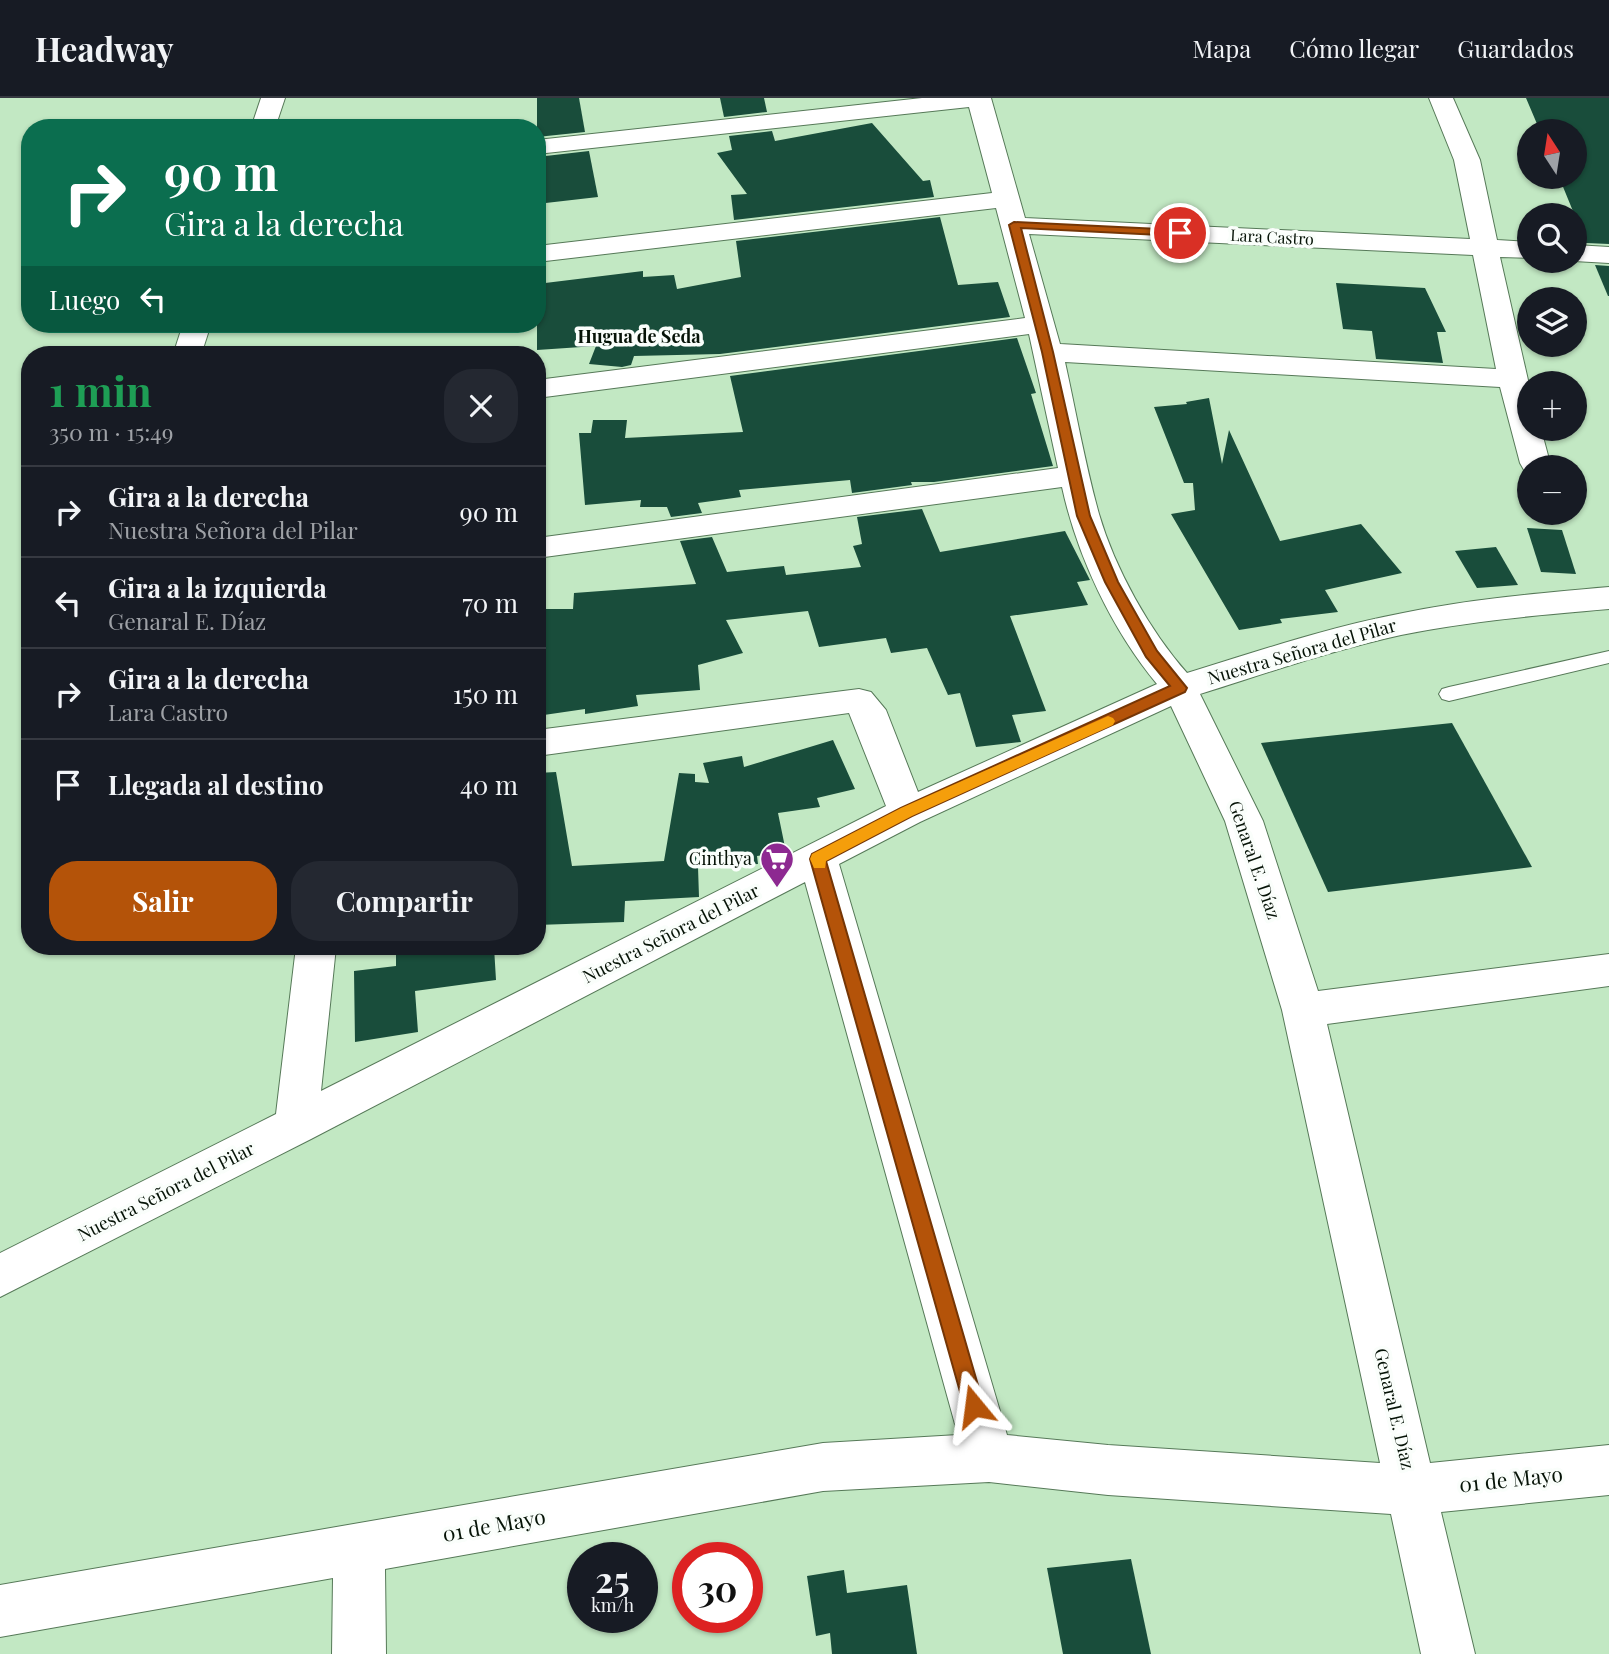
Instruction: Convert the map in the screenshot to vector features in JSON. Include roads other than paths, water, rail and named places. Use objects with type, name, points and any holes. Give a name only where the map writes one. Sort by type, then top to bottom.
[{"type":"street","points":[[266,119],[274,98]]},
{"type":"street","points":[[1441,98],[1466,160],[1512,379],[1533,455]]},
{"type":"street","points":[[546,146],[979,99]]},
{"type":"street","name":"Genaral E. Díaz","points":[[979,99],[1004,199],[1014,225],[1044,338],[1084,516],[1111,582],[1151,654],[1180,688],[1244,821],[1303,1010],[1448,1654]]},
{"type":"street","points":[[546,253],[1004,199]]},
{"type":"street","name":"Lara Castro","points":[[1014,225],[1517,249]]},
{"type":"street","points":[[1587,254],[1609,255]]},
{"type":"street","points":[[546,388],[1044,338],[1512,379]]},
{"type":"street","points":[[546,547],[1073,476]]},
{"type":"street","name":"Nuestra Señora del Pilar","points":[[0,1276],[907,812],[1180,688],[1323,643],[1402,624],[1506,607],[1608,599]]},
{"type":"street","points":[[546,742],[859,701],[869,710],[907,812]]},
{"type":"street","points":[[818,859],[989,1458]]},
{"type":"street","points":[[296,1126],[315,955]]},
{"type":"street","points":[[1303,1010],[1609,970]]},
{"type":"street","name":"01 de Mayo","points":[[0,1611],[823,1467],[989,1458],[1108,1470],[1412,1490],[1609,1470]]},
{"type":"street","points":[[359,1550],[359,1654]]},
{"type":"lane","points":[[1449,694],[1609,657]]},
{"type":"place","name":"Cinthya","points":[[777,889]]},
{"type":"district","name":"Hugua de Seda","points":[[639,337]]}]
